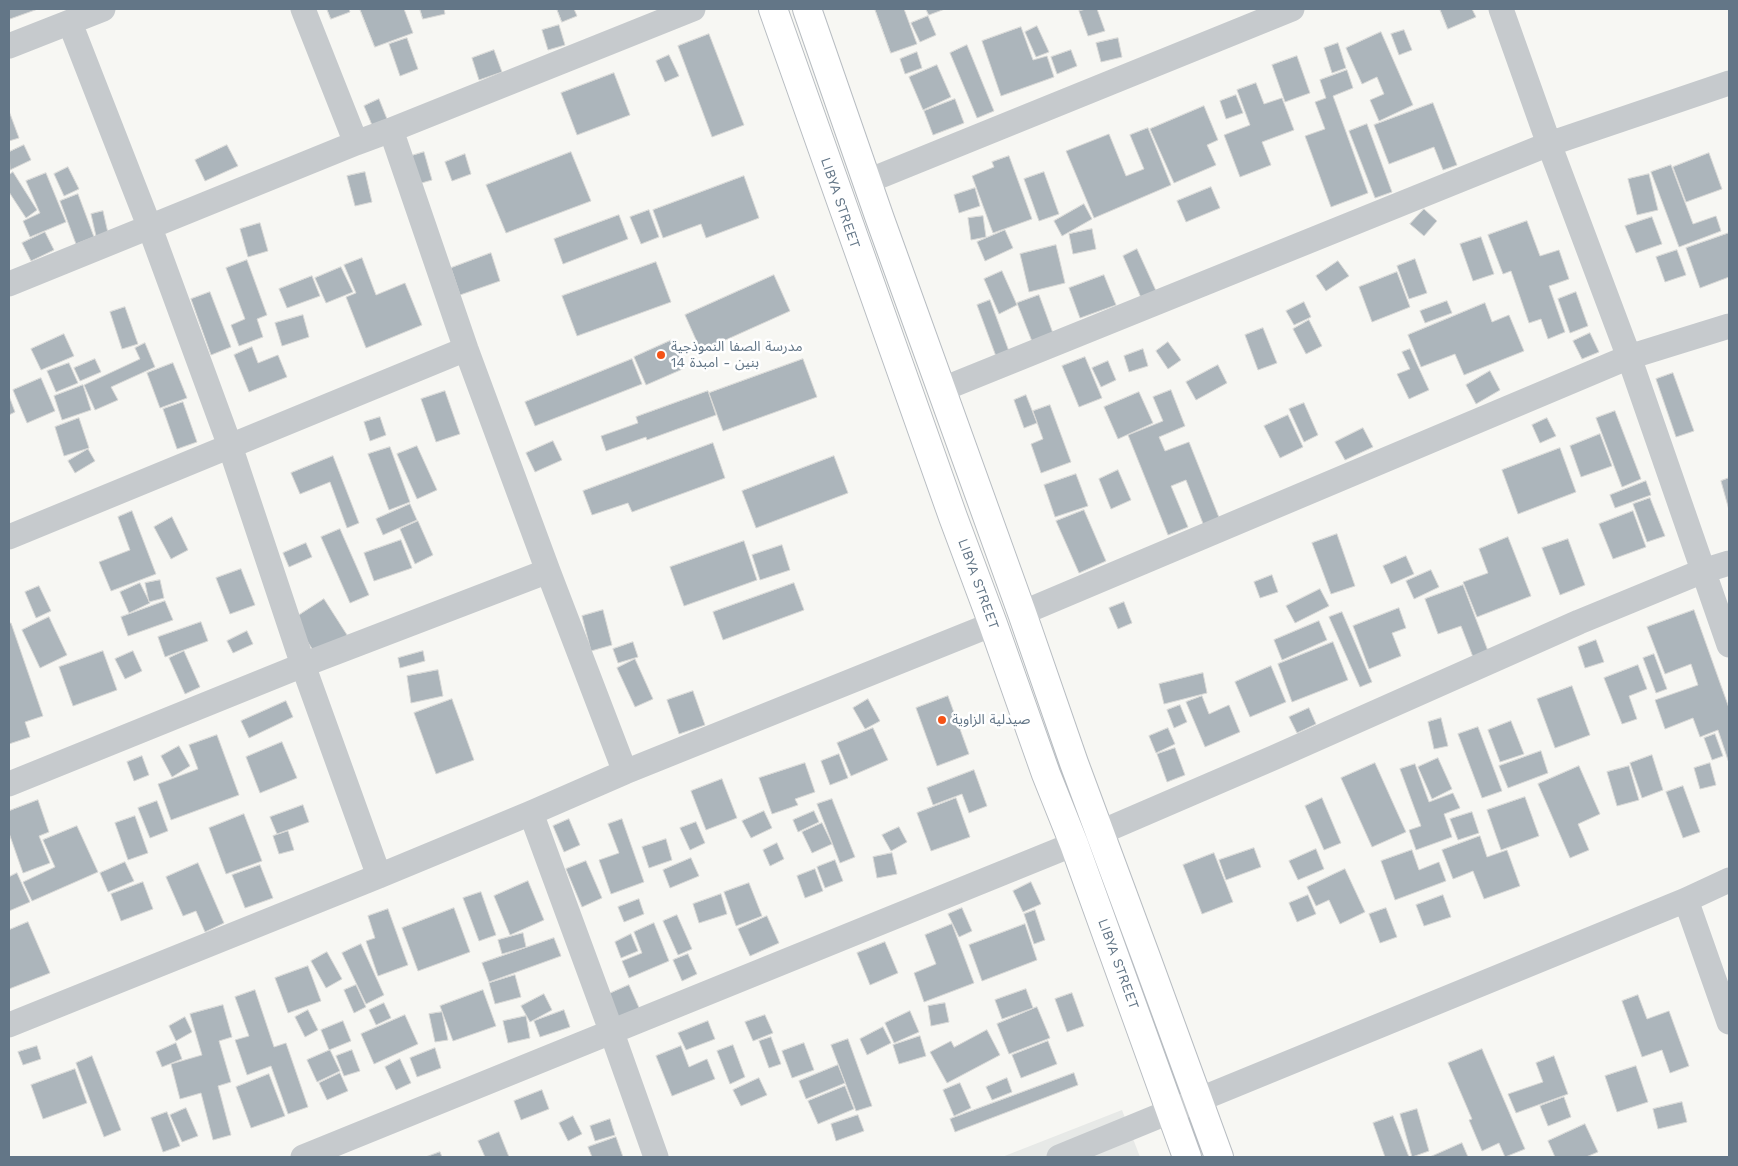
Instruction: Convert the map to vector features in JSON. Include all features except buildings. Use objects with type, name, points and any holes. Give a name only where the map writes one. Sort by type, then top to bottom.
[{"type":"main road","name":"LIBYA STREET","points":[[772,9],[953,517],[1046,774],[1074,844],[1172,1111],[1187,1157]]},
{"type":"main road","name":"LIBYA STREET","points":[[808,9],[880,219],[943,390],[1074,763],[1218,1157]]},
{"type":"main road","points":[[850,232],[880,219]]},
{"type":"main road","points":[[1046,774],[1074,763]]},
{"type":"street","points":[[9,46],[103,9]]},
{"type":"street","points":[[303,9],[356,143]]},
{"type":"street","points":[[9,284],[693,9]]},
{"type":"street","points":[[868,181],[1292,9]]},
{"type":"street","points":[[1501,9],[1630,357],[1729,645]]},
{"type":"street","points":[[70,23],[150,228],[230,446],[303,665],[379,876]]},
{"type":"street","points":[[943,390],[1550,144],[1729,83]]},
{"type":"street","points":[[391,130],[466,349],[548,572],[625,772]]},
{"type":"street","points":[[1022,613],[1630,357],[1729,326]]},
{"type":"street","points":[[9,537],[466,349]]},
{"type":"street","points":[[1100,833],[1579,622],[1703,571],[1729,563]]},
{"type":"street","points":[[9,784],[303,665],[548,572]]},
{"type":"street","points":[[9,1025],[379,876],[625,772],[993,624]]},
{"type":"street","points":[[531,813],[656,1157]]},
{"type":"street","points":[[304,1157],[1074,844]]},
{"type":"street","points":[[1059,1157],[1686,900],[1729,880]]},
{"type":"street","points":[[1686,900],[1729,1022]]},
{"type":"shaded area","points":[[1122,1110],[1140,1157],[1002,1157]]},
{"type":"place","name":"مدرسة الصفا النموذجية بنين - امبدة 14","points":[[661,355]]},
{"type":"place","name":"صيدلية الزاوية","points":[[942,720]]}]
